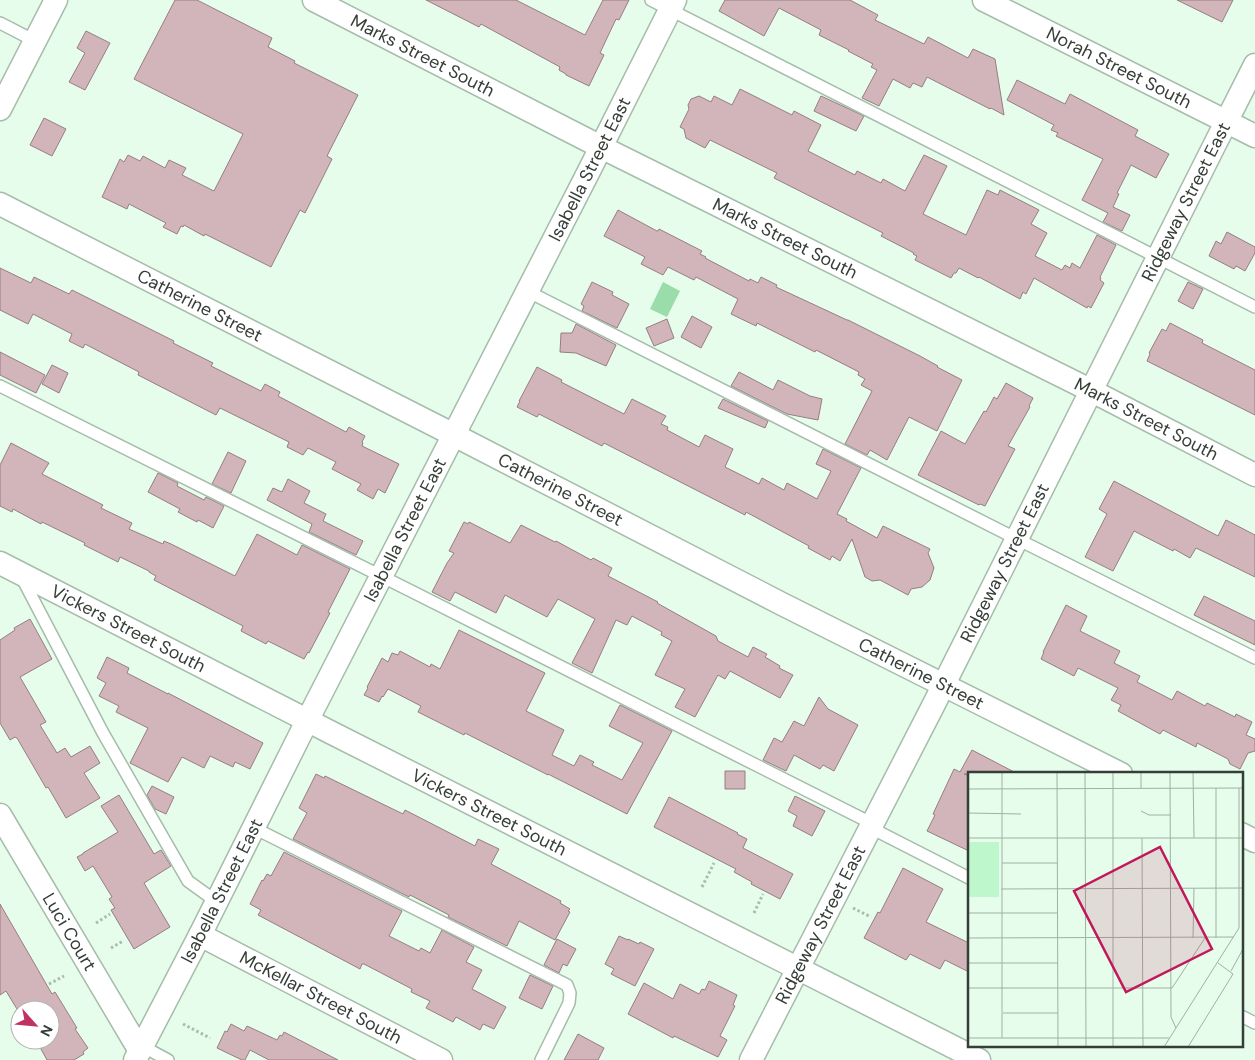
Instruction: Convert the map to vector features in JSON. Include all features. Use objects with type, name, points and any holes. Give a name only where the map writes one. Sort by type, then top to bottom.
[{"type":"street","points":[[0,109],[56,0]]},
{"type":"street","name":"Marks Street South","points":[[314,0],[601,147],[1092,391],[1255,475]]},
{"type":"street","name":"Norah Street South","points":[[984,0],[1255,136]]},
{"type":"street","name":"Isabella Street East","points":[[139,1052],[601,147],[665,3]]},
{"type":"street","name":"Ridgeway Street East","points":[[751,1060],[944,685],[1255,65]]},
{"type":"street","name":"Catherine Street","points":[[0,204],[774,599],[1118,772]]},
{"type":"street","name":"Vickers Street South","points":[[10,568],[979,1060]]},
{"type":"street","name":"Luci Court","points":[[0,815],[139,1052]]},
{"type":"street","points":[[1242,834],[1255,841]]},
{"type":"street","name":"McKellar Street South","points":[[200,935],[441,1060]]},
{"type":"lane","points":[[665,3],[1255,307]]},
{"type":"lane","points":[[0,23],[35,41]]},
{"type":"lane","points":[[527,291],[1255,658]]},
{"type":"lane","points":[[0,386],[382,576],[872,826],[968,877]]},
{"type":"lane","points":[[10,568],[188,881],[217,902]]},
{"type":"lane","points":[[254,828],[567,985],[570,993],[569,1003],[541,1060]]},
{"type":"lane","points":[[1242,1016],[1255,1022]]},
{"type":"lane","points":[[139,1052],[168,1060]]},
{"type":"path","points":[[702,887],[714,863]]},
{"type":"path","points":[[754,913],[763,894]]},
{"type":"path","points":[[852,907],[871,916]]},
{"type":"path","points":[[96,922],[110,914]]},
{"type":"path","points":[[111,948],[123,941]]},
{"type":"path","points":[[49,984],[64,976]]},
{"type":"path","points":[[183,1024],[210,1038]]},
{"type":"shaded area","points":[[663,282],[680,291],[667,317],[650,309]]},
{"type":"building","points":[[175,0],[197,0],[272,38],[268,47],[295,61],[294,63],[358,95],[327,156],[332,159],[305,213],[300,210],[271,267],[184,225],[183,227],[181,226],[177,234],[163,227],[166,223],[129,204],[127,209],[102,197],[120,159],[124,162],[128,155],[140,161],[143,156],[165,168],[169,160],[186,168],[182,175],[214,191],[243,134],[134,79]]},
{"type":"building","points":[[426,0],[516,0],[585,35],[603,0],[629,0],[619,20],[616,19],[600,53],[604,55],[589,86],[566,75],[559,70],[560,67],[481,24],[479,27]]},
{"type":"building","points":[[725,0],[850,0],[878,15],[875,20],[924,44],[928,37],[968,58],[973,49],[995,59],[1004,115],[927,77],[922,87],[913,83],[910,88],[893,79],[879,106],[862,98],[877,70],[871,67],[873,64],[819,35],[821,30],[779,8],[764,36],[719,11]]},
{"type":"building","points":[[1177,0],[1233,0],[1222,22]]},
{"type":"building","points":[[86,31],[110,43],[85,90],[69,82],[85,53],[77,48]]},
{"type":"building","points":[[1017,80],[1065,104],[1070,94],[1138,130],[1135,136],[1169,154],[1156,178],[1131,165],[1117,193],[1119,194],[1113,207],[1130,215],[1122,231],[1103,222],[1108,213],[1082,200],[1103,159],[1056,136],[1058,133],[1051,130],[1054,125],[1007,100]]},
{"type":"building","points":[[740,89],[792,115],[794,111],[821,125],[808,151],[855,175],[857,171],[881,183],[883,179],[905,191],[924,155],[947,166],[923,214],[966,235],[987,190],[998,195],[1000,190],[1039,210],[1031,224],[1047,233],[1035,256],[1062,270],[1065,265],[1070,268],[1072,263],[1080,268],[1097,235],[1116,245],[1100,277],[1100,280],[1104,283],[1091,308],[1088,306],[1087,308],[1034,278],[1026,294],[1023,292],[1020,299],[959,268],[951,278],[915,260],[917,256],[914,253],[881,236],[883,233],[774,178],[777,173],[710,140],[705,148],[686,138],[684,129],[680,127],[689,109],[688,105],[691,99],[699,96],[711,102],[714,96],[732,105]]},
{"type":"building","points":[[821,96],[864,116],[856,131],[814,111]]},
{"type":"building","points":[[44,118],[66,129],[52,156],[30,145]]},
{"type":"building","points":[[618,210],[657,231],[659,229],[702,251],[700,254],[705,258],[749,281],[750,279],[758,283],[761,277],[777,285],[776,287],[920,356],[962,380],[937,431],[909,417],[887,460],[870,450],[867,455],[845,444],[872,391],[861,385],[865,379],[858,375],[859,372],[757,323],[756,326],[731,314],[738,299],[696,277],[694,280],[668,267],[663,275],[641,264],[645,257],[604,236]]},
{"type":"building","points":[[1227,232],[1255,247],[1255,253],[1245,271],[1236,266],[1234,269],[1209,256],[1216,241],[1221,244]]},
{"type":"building","points":[[0,268],[31,283],[34,277],[69,294],[72,290],[174,341],[173,343],[213,363],[211,366],[261,391],[265,384],[280,392],[278,396],[346,432],[349,427],[365,436],[362,446],[399,464],[385,493],[378,489],[373,499],[357,490],[361,484],[332,469],[336,462],[308,448],[303,455],[287,447],[289,442],[220,408],[216,415],[138,375],[139,372],[85,344],[83,348],[69,341],[72,334],[33,314],[28,324],[0,310]]},
{"type":"building","points":[[592,282],[613,292],[612,295],[629,304],[617,328],[582,311],[584,306],[581,304]]},
{"type":"building","points":[[1188,282],[1203,289],[1193,309],[1178,301]]},
{"type":"building","points":[[692,316],[712,327],[701,348],[681,337]]},
{"type":"building","points":[[667,319],[674,338],[654,346],[646,328]]},
{"type":"building","points":[[1170,323],[1203,340],[1202,343],[1255,370],[1255,415],[1147,361],[1149,353],[1162,329],[1166,331]]},
{"type":"building","points":[[576,324],[616,345],[606,366],[576,353],[560,352],[561,333],[572,333]]},
{"type":"building","points":[[0,352],[45,375],[36,393],[0,375]]},
{"type":"building","points":[[52,365],[68,373],[59,393],[42,384]]},
{"type":"building","points":[[537,367],[562,380],[561,382],[624,414],[632,399],[666,416],[661,424],[668,427],[667,430],[699,447],[705,435],[733,449],[725,467],[759,484],[762,478],[784,490],[787,483],[817,499],[831,471],[816,464],[823,449],[861,468],[837,514],[877,538],[883,526],[930,549],[928,553],[934,568],[930,580],[922,587],[911,589],[908,595],[880,580],[872,581],[865,577],[852,539],[840,561],[832,556],[830,560],[808,548],[809,546],[746,512],[745,515],[604,443],[602,446],[539,414],[537,417],[517,407]]},
{"type":"building","points":[[739,372],[773,390],[778,380],[810,396],[822,399],[818,420],[787,414],[731,386]]},
{"type":"building","points":[[1006,383],[1033,398],[1008,446],[1015,449],[985,506],[979,505],[918,475],[941,431],[965,444],[984,411],[986,412],[994,397],[997,399]]},
{"type":"building","points":[[723,399],[768,421],[765,428],[718,408]]},
{"type":"building","points":[[11,443],[49,463],[42,474],[103,505],[101,508],[132,523],[129,529],[163,544],[164,541],[171,544],[235,576],[257,534],[297,555],[302,545],[350,569],[309,653],[304,659],[268,641],[266,644],[241,631],[243,626],[154,580],[156,576],[149,571],[120,557],[118,562],[42,522],[41,524],[13,509],[12,512],[0,506],[0,465]]},
{"type":"building","points":[[228,452],[246,461],[231,493],[212,484]]},
{"type":"building","points":[[158,473],[178,483],[177,486],[204,500],[206,497],[224,506],[213,528],[178,512],[180,509],[148,492]]},
{"type":"building","points":[[288,479],[310,491],[304,503],[326,514],[323,521],[363,541],[356,555],[309,532],[312,524],[267,500],[273,488],[282,492]]},
{"type":"building","points":[[1114,481],[1218,536],[1226,520],[1255,535],[1255,577],[1196,548],[1190,558],[1134,531],[1113,571],[1085,557],[1107,514],[1099,509]]},
{"type":"building","points":[[464,522],[468,524],[469,522],[510,543],[521,525],[591,560],[593,558],[612,568],[608,576],[658,602],[716,636],[718,641],[748,657],[753,647],[767,654],[765,657],[780,666],[779,668],[793,675],[780,698],[730,671],[725,679],[718,675],[695,717],[675,707],[685,689],[655,675],[672,641],[661,635],[662,632],[632,616],[627,625],[616,620],[592,673],[572,663],[595,619],[558,599],[547,617],[505,595],[496,613],[455,592],[450,601],[432,592],[454,553],[449,551]]},
{"type":"building","points":[[1204,596],[1255,621],[1255,645],[1194,615]]},
{"type":"building","points":[[1066,605],[1087,616],[1080,631],[1120,651],[1114,663],[1140,676],[1137,682],[1172,700],[1177,691],[1205,706],[1207,703],[1235,717],[1236,714],[1252,722],[1246,735],[1255,739],[1255,751],[1248,753],[1240,769],[1230,764],[1228,759],[1197,743],[1196,747],[1163,730],[1160,734],[1118,711],[1121,705],[1111,700],[1118,688],[1078,668],[1074,676],[1041,659]]},
{"type":"building","points":[[30,619],[52,659],[20,677],[46,722],[40,725],[57,753],[65,748],[71,757],[90,746],[100,763],[84,773],[100,798],[66,818],[17,738],[15,737],[10,740],[0,723],[0,640],[15,630],[14,628]]},
{"type":"building","points":[[459,630],[545,673],[526,711],[564,730],[552,755],[574,766],[580,755],[594,762],[592,765],[622,780],[643,743],[609,726],[620,705],[672,731],[627,814],[465,733],[464,735],[418,712],[421,706],[388,689],[379,702],[364,695],[382,658],[388,662],[392,653],[398,655],[400,651],[430,667],[431,664],[440,669]]},
{"type":"building","points":[[107,657],[129,668],[127,673],[263,743],[250,769],[235,762],[233,767],[210,756],[204,768],[182,757],[168,782],[130,763],[148,728],[116,712],[119,706],[99,696],[106,683],[97,678]]},
{"type":"building","points":[[819,697],[828,709],[858,725],[834,771],[823,765],[820,769],[794,755],[786,771],[763,760],[774,738],[782,742],[794,721],[804,726]]},
{"type":"building","points":[[972,750],[1014,772],[968,772],[968,774],[964,774],[968,776],[968,851],[927,831],[954,769],[960,772]]},
{"type":"building","points":[[725,771],[745,771],[745,789],[725,789]]},
{"type":"building","points":[[316,774],[324,778],[325,776],[403,814],[405,810],[475,846],[478,839],[499,849],[491,864],[561,901],[560,903],[570,909],[555,940],[519,921],[507,946],[448,917],[449,915],[410,895],[409,897],[293,839],[307,813],[299,808]]},
{"type":"building","points":[[152,786],[174,797],[166,814],[155,809],[147,795]]},
{"type":"building","points":[[119,795],[154,854],[161,850],[171,866],[144,883],[170,927],[134,949],[111,910],[115,908],[109,899],[112,897],[93,866],[85,871],[77,857],[118,832],[101,806]]},
{"type":"building","points":[[795,796],[825,811],[812,836],[793,826],[797,816],[788,811]]},
{"type":"building","points":[[669,797],[738,833],[747,839],[743,848],[793,874],[780,899],[751,884],[752,882],[734,872],[736,869],[654,827]]},
{"type":"building","points":[[284,852],[402,911],[389,936],[419,951],[421,948],[430,953],[442,930],[474,947],[466,962],[482,970],[472,989],[506,1007],[494,1029],[483,1024],[480,1030],[456,1017],[453,1022],[426,1008],[430,1001],[411,992],[412,989],[364,964],[362,964],[360,969],[258,915],[261,910],[250,904],[262,880],[267,874],[271,876]]},
{"type":"building","points":[[903,868],[943,889],[926,922],[968,943],[968,972],[945,960],[940,969],[910,954],[906,960],[864,938],[878,912],[880,913]]},
{"type":"building","points":[[0,904],[52,994],[55,992],[60,1000],[11,1000],[6,991],[0,995]]},
{"type":"building","points":[[619,936],[639,944],[640,942],[654,949],[635,986],[611,974],[614,969],[605,964]]},
{"type":"building","points":[[557,939],[576,949],[567,966],[563,964],[559,973],[544,965]]},
{"type":"building","points":[[530,975],[553,986],[542,1009],[519,998]]},
{"type":"building","points":[[709,981],[737,995],[733,1005],[735,1006],[720,1036],[727,1040],[718,1057],[674,1036],[673,1038],[628,1014],[644,983],[673,999],[680,984],[699,994],[702,989],[705,990]]},
{"type":"building","points":[[60,1000],[77,1028],[75,1029],[88,1048],[83,1052],[84,1054],[74,1060],[47,1060],[42,1050],[60,1050]]},
{"type":"building","points":[[231,1024],[244,1031],[247,1026],[277,1040],[284,1032],[338,1060],[269,1060],[250,1050],[245,1060],[242,1060],[217,1048],[225,1031],[227,1032]]},
{"type":"building","points":[[578,1034],[604,1048],[598,1060],[564,1060]]}]
